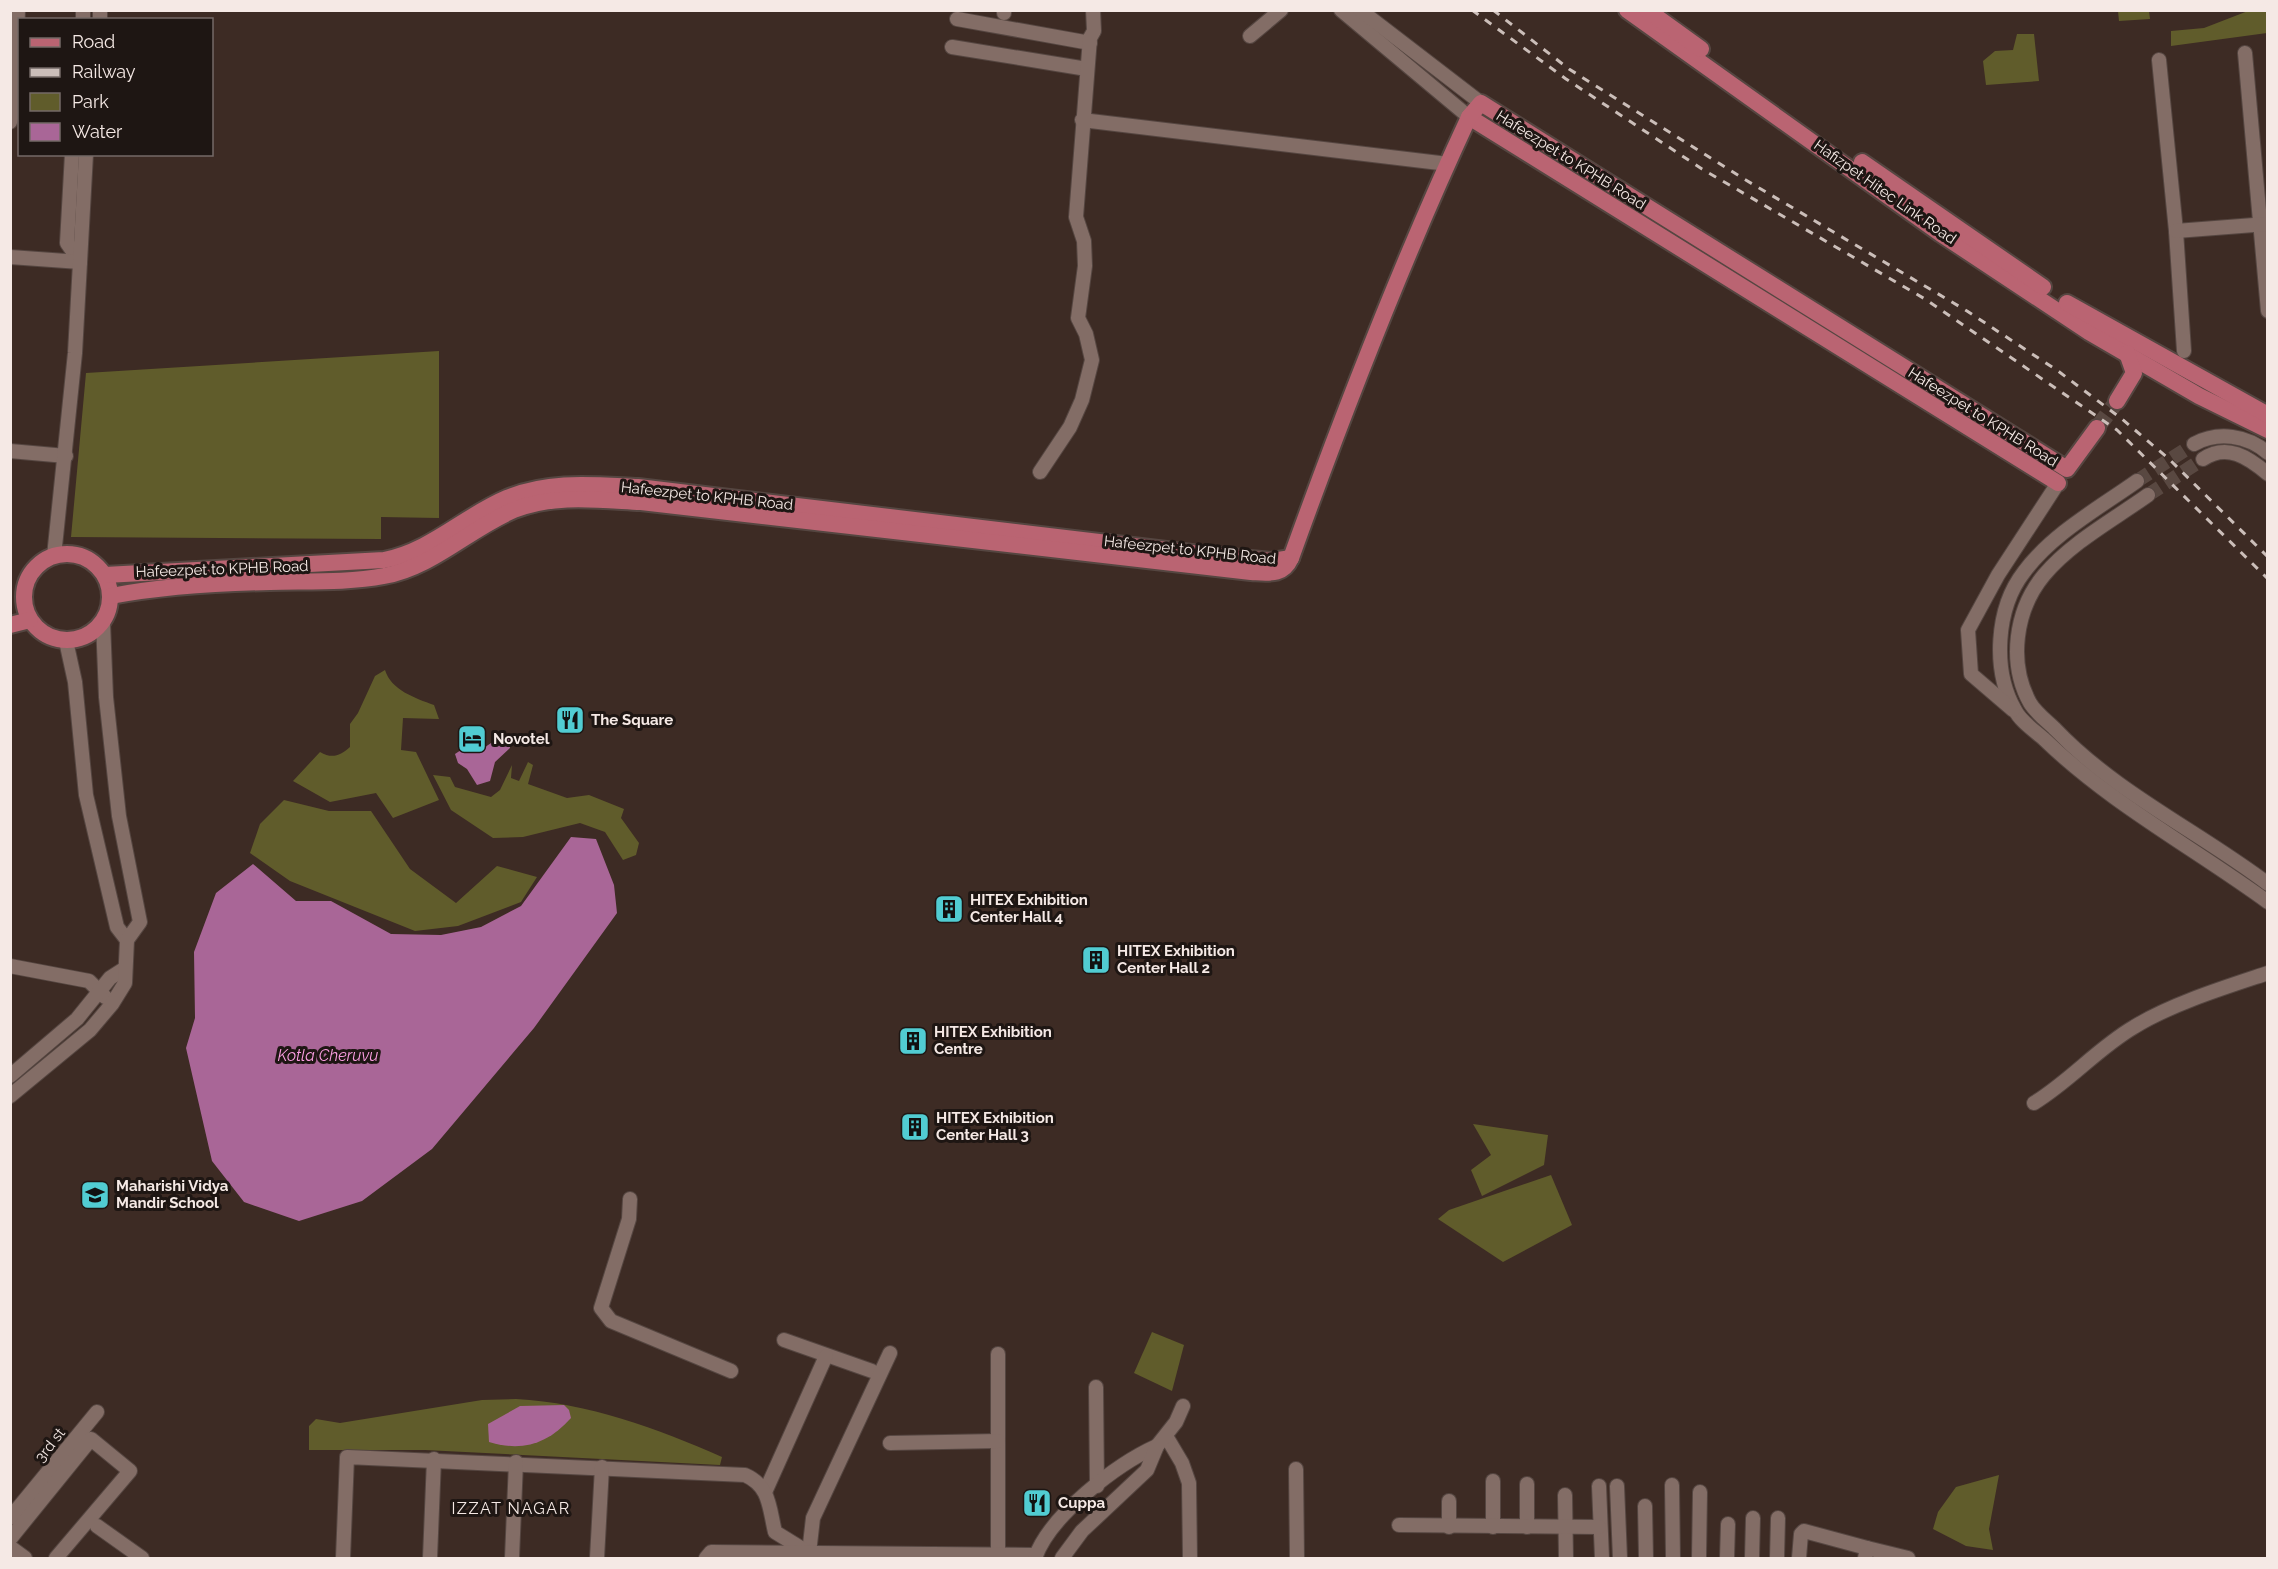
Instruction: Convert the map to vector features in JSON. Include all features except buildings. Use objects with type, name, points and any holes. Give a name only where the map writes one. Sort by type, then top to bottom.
[{"type":"main road","name":"Hafizpet Hitec Link Road","points":[[1626,10],[1941,234],[2089,332],[2199,396],[2268,430]]},
{"type":"main road","points":[[1647,10],[1906,194],[2084,314],[2268,416]]},
{"type":"main road","name":"Hafeezpet to KPHB Road","points":[[105,575],[384,560],[400,557],[424,546],[506,498],[528,490],[574,484],[638,487],[1234,558],[1272,561],[1291,558],[1339,423],[1448,164],[1469,117],[1481,103],[2062,476]]},
{"type":"main road","points":[[1469,117],[2062,476],[2097,428]]},
{"type":"main road","points":[[2117,401],[2134,373],[2127,353]]},
{"type":"main road","points":[[111,596],[164,586],[337,581],[385,576],[422,564],[514,510],[573,499],[652,504],[1251,572],[1280,572],[1291,558]]},
{"type":"main road","points":[[10,625],[22,611],[24,592],[33,570],[54,556],[65,554],[83,557],[105,575],[111,596],[109,609],[103,622],[93,632],[81,638],[66,640],[52,638],[40,631],[22,611]]},
{"type":"street","points":[[10,122],[15,102],[18,10]]},
{"type":"street","points":[[1041,472],[1070,427],[1082,400],[1092,360],[1091,349],[1078,318],[1085,266],[1084,241],[1076,217],[1090,41],[1086,31],[1086,15],[1091,10]]},
{"type":"street","points":[[1250,36],[1281,10]]},
{"type":"street","points":[[1341,10],[1469,117]]},
{"type":"street","points":[[1360,10],[1481,103]]},
{"type":"street","points":[[957,19],[1090,41]]},
{"type":"street","points":[[952,47],[1087,69]]},
{"type":"street","points":[[2245,53],[2264,224],[2268,311]]},
{"type":"street","points":[[2159,60],[2176,231],[2184,351]]},
{"type":"street","points":[[1082,120],[1448,164]]},
{"type":"street","points":[[72,156],[67,243],[80,262]]},
{"type":"street","points":[[54,556],[66,456],[86,156]]},
{"type":"street","points":[[2176,231],[2264,224]]},
{"type":"street","points":[[10,257],[80,262]]},
{"type":"street","points":[[2194,444],[2213,436],[2227,436],[2259,446],[2268,453]]},
{"type":"street","points":[[10,451],[66,456]]},
{"type":"street","points":[[2203,459],[2213,452],[2238,454],[2268,474]]},
{"type":"street","points":[[2062,476],[1998,575],[1968,630],[1971,674],[2015,711],[2066,761],[2185,837],[2268,884]]},
{"type":"street","points":[[2015,711],[2001,662],[2003,623],[2007,604],[2015,585],[2037,558],[2058,538],[2137,481]]},
{"type":"street","points":[[2148,495],[2060,558],[2030,595],[2023,614],[2016,656],[2020,679],[2031,705],[2075,750],[2268,902]]},
{"type":"street","points":[[10,1096],[90,1030],[112,1004],[125,983],[127,940],[140,922],[119,816],[106,697],[103,622]]},
{"type":"street","points":[[66,640],[75,682],[86,795],[117,927],[127,940]]},
{"type":"street","points":[[10,966],[89,981],[112,1004]]},
{"type":"street","points":[[10,1076],[77,1019],[110,978],[124,969]]},
{"type":"street","points":[[2034,1103],[2057,1089],[2134,1027],[2208,994],[2268,973]]},
{"type":"street","points":[[630,1200],[629,1219],[602,1308],[605,1316],[611,1321],[730,1371]]},
{"type":"street","points":[[784,1341],[872,1371]]},
{"type":"street","points":[[800,1555],[813,1518],[890,1353]]},
{"type":"street","points":[[998,1354],[998,1555]]},
{"type":"street","points":[[766,1490],[826,1356]]},
{"type":"street","points":[[1096,1387],[1097,1486]]},
{"type":"street","points":[[1062,1558],[1082,1531],[1147,1470],[1183,1406]]},
{"type":"street","name":"3rd st","points":[[10,1518],[48,1483],[94,1416]]},
{"type":"street","points":[[10,1539],[48,1483],[91,1439],[130,1471],[56,1558]]},
{"type":"street","points":[[890,1443],[998,1441]]},
{"type":"street","points":[[706,1558],[711,1552],[1036,1557],[1062,1518],[1133,1457],[1162,1441]]},
{"type":"street","points":[[1162,1441],[1182,1463],[1189,1483],[1190,1558]]},
{"type":"street","points":[[343,1558],[347,1457],[516,1462],[745,1475],[759,1482],[766,1490],[775,1532],[800,1555]]},
{"type":"street","points":[[430,1558],[434,1459]]},
{"type":"street","points":[[512,1558],[516,1462]]},
{"type":"street","points":[[597,1558],[602,1467]]},
{"type":"street","points":[[1296,1469],[1297,1558]]},
{"type":"street","points":[[1493,1481],[1493,1527]]},
{"type":"street","points":[[1527,1484],[1527,1527]]},
{"type":"street","points":[[1672,1485],[1673,1558]]},
{"type":"street","points":[[1599,1486],[1602,1558]]},
{"type":"street","points":[[1617,1486],[1620,1558]]},
{"type":"street","points":[[1699,1558],[1700,1492]]},
{"type":"street","points":[[1565,1494],[1566,1558]]},
{"type":"street","points":[[1449,1501],[1449,1527]]},
{"type":"street","points":[[1645,1506],[1646,1558]]},
{"type":"street","points":[[1752,1558],[1753,1518]]},
{"type":"street","points":[[1777,1558],[1778,1518]]},
{"type":"street","points":[[1727,1558],[1728,1524]]},
{"type":"street","points":[[1399,1525],[1599,1527]]},
{"type":"street","points":[[97,1526],[142,1558]]},
{"type":"street","points":[[1799,1558],[1804,1531],[1866,1553],[1908,1558]]},
{"type":"street","points":[[10,1547],[25,1558]]},
{"type":"green space","points":[[2118,11],[2149,11],[2150,19],[2119,21]]},
{"type":"green space","points":[[2248,11],[2267,11],[2267,33],[2171,46],[2171,31],[2204,28]]},
{"type":"green space","points":[[2017,34],[2034,34],[2039,81],[1986,85],[1983,61],[1995,51],[2013,50]]},
{"type":"green space","points":[[439,351],[439,518],[381,517],[381,539],[71,537],[86,373]]},
{"type":"green space","points":[[385,670],[398,688],[434,705],[439,719],[403,718],[401,750],[416,752],[439,800],[393,818],[376,793],[330,802],[293,781],[320,752],[336,756],[350,747],[350,724],[358,713],[375,676]]},
{"type":"green space","points":[[528,762],[533,765],[528,784],[567,798],[589,795],[624,809],[621,818],[639,843],[636,855],[623,860],[605,832],[580,823],[523,837],[493,838],[451,810],[433,775],[450,777],[455,787],[491,797],[500,790],[512,765],[511,778],[519,781]]},
{"type":"green space","points":[[284,800],[329,811],[371,811],[410,869],[456,903],[497,866],[537,877],[521,902],[458,926],[415,931],[290,881],[250,853],[260,824]]},
{"type":"green space","points":[[1473,1124],[1548,1135],[1544,1165],[1482,1196],[1471,1170],[1491,1155]]},
{"type":"green space","points":[[1551,1175],[1572,1225],[1503,1262],[1438,1219],[1449,1210]]},
{"type":"green space","points":[[1152,1332],[1184,1345],[1172,1391],[1134,1373]]},
{"type":"green space","points":[[482,1400],[543,1401],[596,1411],[647,1427],[722,1457],[720,1465],[425,1450],[309,1450],[309,1426],[316,1419],[340,1423]]},
{"type":"green space","points":[[1999,1475],[1989,1529],[1993,1550],[1966,1546],[1933,1529],[1938,1512],[1956,1487]]},
{"type":"water","points":[[503,735],[509,738],[510,748],[495,762],[490,781],[477,785],[467,769],[458,763],[455,754],[461,750],[478,751]]},
{"type":"water","name":"Kotla Cheruvu","points":[[571,837],[596,839],[614,885],[617,913],[534,1028],[432,1149],[362,1201],[299,1221],[244,1202],[212,1161],[186,1048],[195,1018],[194,952],[216,893],[253,864],[296,901],[331,901],[391,934],[441,935],[481,927],[521,906]]},
{"type":"water","points":[[564,1405],[569,1410],[571,1418],[544,1440],[523,1446],[489,1442],[488,1424],[520,1406]]},
{"type":"tunnel","points":[[2097,428],[2117,401]]},
{"type":"tunnel","points":[[2137,481],[2194,444]]},
{"type":"tunnel","points":[[2148,495],[2203,459]]},
{"type":"railway","points":[[1472,10],[1566,79],[1702,169],[1925,299],[2117,430],[2268,579]]},
{"type":"railway","points":[[1493,10],[1569,69],[1744,179],[1967,311],[2058,371],[2122,419],[2169,459],[2268,557]]},
{"type":"place","name":"The Square","points":[[570,720]]},
{"type":"place","name":"Novotel","points":[[472,739]]},
{"type":"place","name":"HITEX Exhibition Center Hall 4","points":[[949,909]]},
{"type":"place","name":"HITEX Exhibition Center Hall 2","points":[[1096,960]]},
{"type":"place","name":"HITEX Exhibition Centre","points":[[913,1041]]},
{"type":"place","name":"HITEX Exhibition Center Hall 3","points":[[915,1127]]},
{"type":"place","name":"Maharishi Vidya Mandir School","points":[[95,1195]]},
{"type":"place","name":"Cuppa","points":[[1037,1503]]},
{"type":"district","name":"IZZAT NAGAR","points":[[511,1508]]}]
